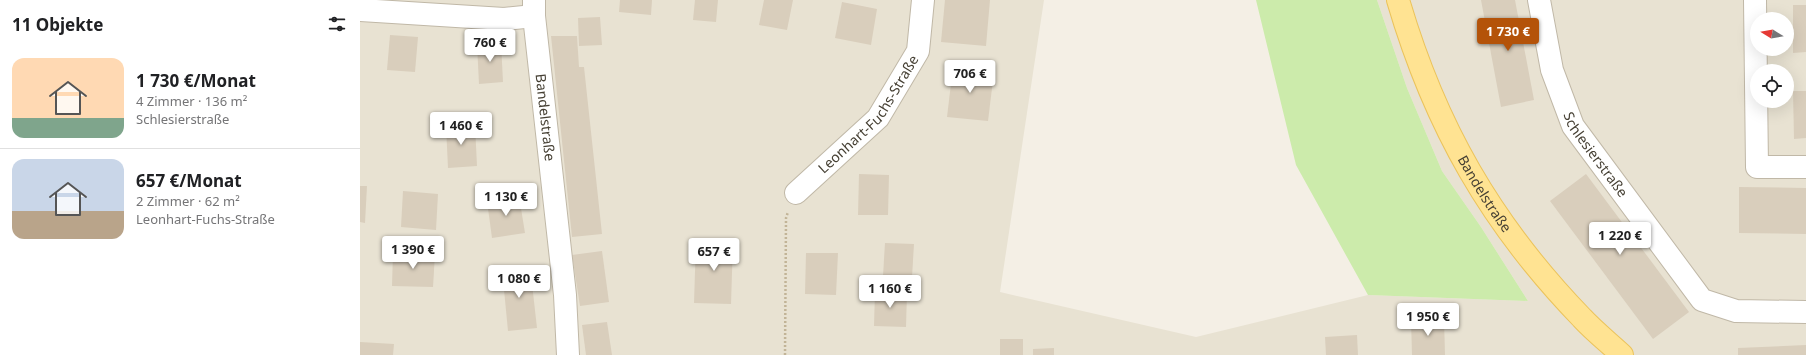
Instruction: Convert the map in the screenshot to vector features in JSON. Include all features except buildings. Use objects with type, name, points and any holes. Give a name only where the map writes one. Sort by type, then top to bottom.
[{"type":"main road","name":"Bandelstraße","points":[[1398,0],[1418,65],[1437,109],[1452,142],[1482,194],[1540,271],[1583,319],[1622,355]]},
{"type":"street","name":"Leonhart-Fuchs-Straße","points":[[796,193],[878,118],[918,51],[923,0]]},
{"type":"street","name":"Schlesierstraße","points":[[1539,0],[1552,70],[1572,126],[1702,300],[1736,311],[1806,312]]},
{"type":"street","points":[[1756,0],[1757,167],[1806,167]]},
{"type":"street","points":[[362,6],[504,19],[534,8]]},
{"type":"street","name":"Bandelstraße","points":[[534,8],[565,295],[568,355]]},
{"type":"path","points":[[785,355],[786,218],[796,193]]},
{"type":"shaded area","points":[[360,0],[1044,0],[1000,292],[1196,337],[1368,295],[1528,301],[1481,227],[1442,171],[1407,88],[1377,0],[1806,0],[1806,355],[360,355]]},
{"type":"green space","points":[[1256,0],[1377,0],[1407,88],[1442,171],[1481,227],[1528,301],[1368,295],[1296,165]]}]
